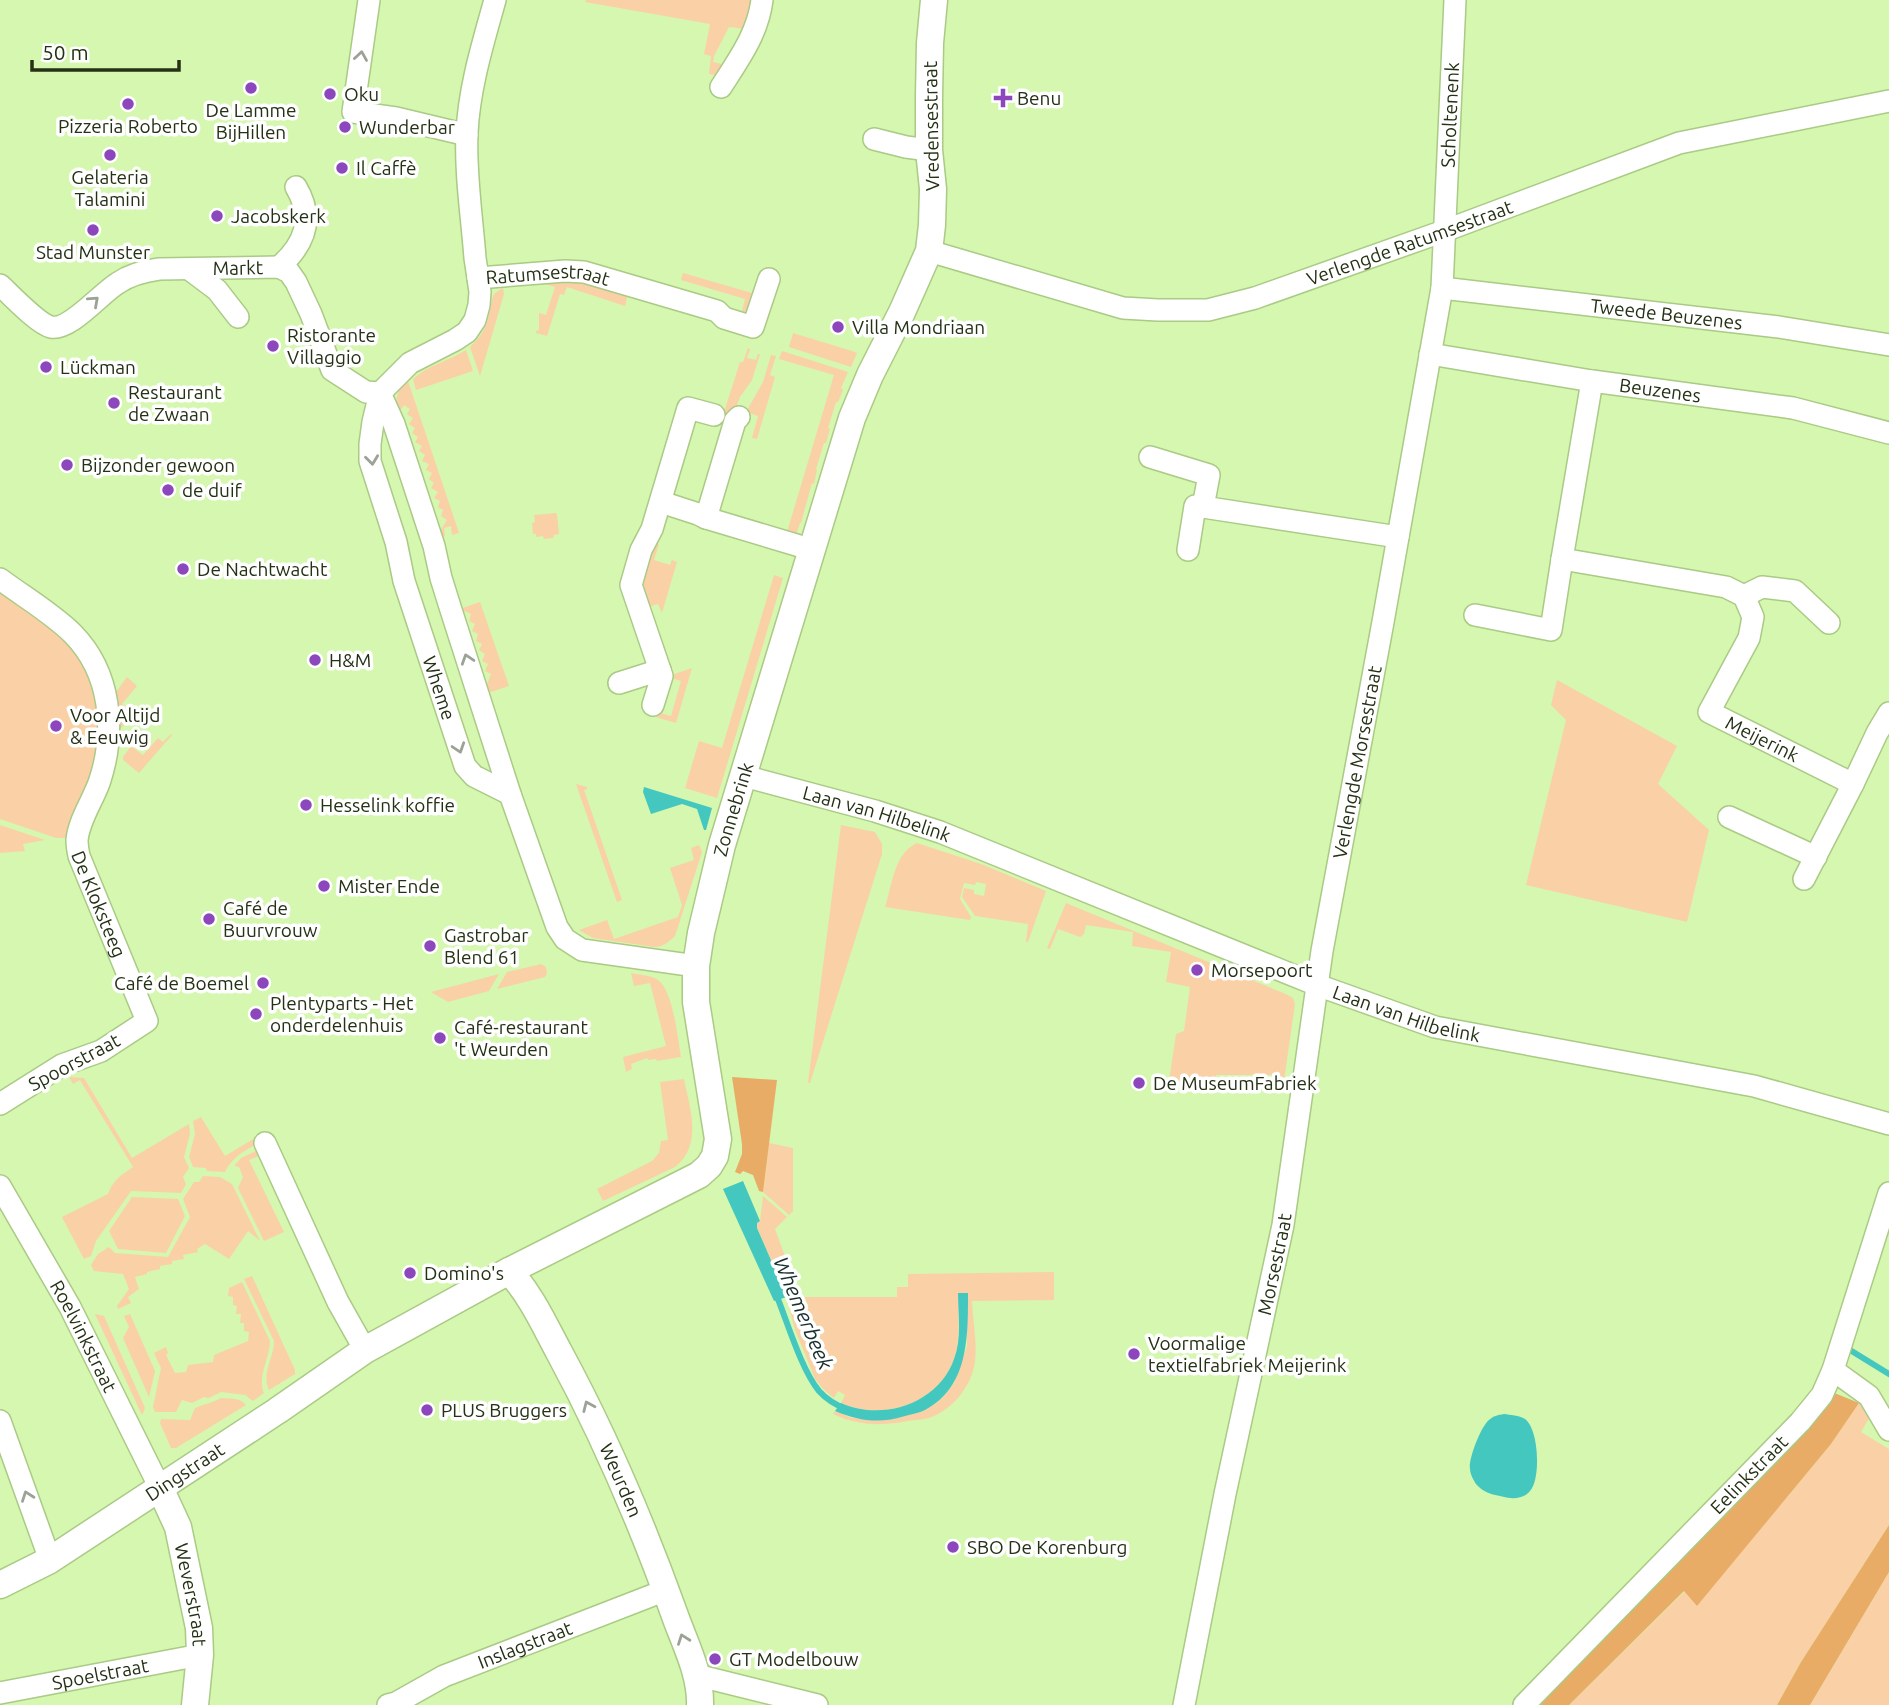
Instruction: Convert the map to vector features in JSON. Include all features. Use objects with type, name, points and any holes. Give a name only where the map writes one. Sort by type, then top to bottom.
[{"type":"street","points":[[369,0],[353,112],[396,118],[467,135]]},
{"type":"street","name":"Ratumsestraat","points":[[495,0],[469,107],[467,135],[478,278],[584,272],[716,311],[724,318],[762,330],[769,279]]},
{"type":"street","points":[[721,87],[757,26],[762,0]]},
{"type":"street","name":"Vredensestraat","points":[[929,251],[933,189],[929,150],[930,43],[934,0]]},
{"type":"street","name":"Scholtenenk","points":[[1444,231],[1455,0]]},
{"type":"street","name":"Verlengde Ratumsestraat","points":[[929,251],[1123,308],[1208,310],[1255,298],[1444,231],[1679,143],[1889,101]]},
{"type":"street","points":[[874,139],[929,150]]},
{"type":"street","name":"Markt","points":[[0,285],[40,321],[57,327],[76,319],[106,291],[132,275],[159,269],[279,267],[299,246],[306,223],[305,204],[296,187]]},
{"type":"street","name":"Verlengde Morsestraat","points":[[1317,985],[1430,354],[1441,288],[1444,231]]},
{"type":"street","name":"Zonnebrink","points":[[509,1271],[684,1184],[709,1166],[715,1156],[718,1139],[696,1002],[696,966],[701,933],[722,845],[852,418],[929,251]]},
{"type":"street","points":[[279,267],[289,272],[296,282],[332,370],[366,392],[380,393],[410,363],[467,332],[475,320],[479,305],[478,278]]},
{"type":"street","name":"Markt","points":[[189,269],[216,290],[239,317]]},
{"type":"street","name":"Tweede Beuzenes","points":[[1441,288],[1779,327],[1889,345]]},
{"type":"street","name":"Beuzenes","points":[[1430,354],[1592,381],[1793,408],[1889,433]]},
{"type":"street","points":[[1475,615],[1551,629],[1592,381]]},
{"type":"street","name":"Wheme","points":[[380,393],[394,424],[510,794],[553,918],[565,939],[592,952],[696,966]]},
{"type":"street","name":"Wheme","points":[[380,393],[373,422],[370,461],[388,513],[404,581],[465,766],[474,776],[510,794]]},
{"type":"street","points":[[653,705],[662,676],[631,585],[641,550],[653,530],[688,408],[714,415]]},
{"type":"street","points":[[706,518],[735,421],[739,417]]},
{"type":"street","points":[[1150,457],[1209,475],[1203,507]]},
{"type":"street","points":[[661,502],[813,550]]},
{"type":"street","points":[[1188,550],[1195,506],[1398,537]]},
{"type":"street","points":[[400,556],[434,546]]},
{"type":"street","points":[[1562,559],[1726,587],[1744,596],[1762,587],[1795,591],[1829,623]]},
{"type":"street","name":"De Kloksteeg","points":[[0,579],[74,635],[90,657],[101,681],[107,702],[109,738],[98,786],[81,825],[77,841],[79,856],[147,1021]]},
{"type":"street","name":"Meijerink","points":[[1744,596],[1752,617],[1749,638],[1709,712],[1853,784]]},
{"type":"street","points":[[620,683],[660,670]]},
{"type":"street","points":[[1804,878],[1853,784],[1883,737],[1889,713]]},
{"type":"street","name":"Laan van Hilbelink","points":[[744,776],[875,811],[940,832],[1317,985],[1435,1027],[1754,1086],[1889,1124]]},
{"type":"street","points":[[1729,817],[1816,857]]},
{"type":"street","name":"Morsestraat","points":[[1184,1705],[1225,1494],[1283,1225],[1317,985]]},
{"type":"street","name":"Spoorstraat","points":[[0,1104],[62,1065],[101,1051],[147,1021]]},
{"type":"street","points":[[265,1143],[338,1302],[365,1350]]},
{"type":"street","name":"Roelvinkstraat","points":[[0,1186],[70,1307],[160,1488]]},
{"type":"street","name":"Eelinkstraat","points":[[1524,1705],[1800,1422],[1822,1395],[1833,1370],[1889,1194]]},
{"type":"street","name":"Dingstraat","points":[[0,1585],[50,1560],[365,1350],[509,1271]]},
{"type":"street","name":"Weurden","points":[[509,1271],[525,1289],[582,1394],[634,1511],[696,1675],[699,1705]]},
{"type":"street","points":[[1833,1370],[1870,1396],[1889,1430]]},
{"type":"street","points":[[0,1421],[50,1560]]},
{"type":"street","name":"Weverstraat","points":[[160,1488],[178,1527],[197,1620],[200,1656],[195,1705]]},
{"type":"street","name":"Inslagstraat","points":[[388,1705],[421,1697],[444,1676],[666,1590]]},
{"type":"street","name":"Spoelstraat","points":[[0,1693],[200,1656]]},
{"type":"street","points":[[696,1675],[817,1705]]},
{"type":"shaded area","points":[[752,0],[746,29],[729,27],[714,56],[713,62],[726,65],[720,76],[709,74],[711,56],[704,54],[710,24],[585,2]]},
{"type":"shaded area","points":[[683,273],[752,293],[747,312],[742,311],[745,299],[681,280]]},
{"type":"shaded area","points":[[571,278],[626,293],[625,306],[567,287],[564,295],[560,294],[547,336],[536,333],[539,330],[539,313],[546,315],[555,287],[542,283]]},
{"type":"shaded area","points":[[503,288],[504,294],[480,376],[470,347],[484,329],[493,296]]},
{"type":"shaded area","points":[[793,333],[857,353],[851,367],[789,347]]},
{"type":"shaded area","points":[[748,348],[747,358],[756,360],[760,354],[752,380],[740,397],[734,412],[726,416],[717,413],[719,407],[725,409],[740,362],[743,362]]},
{"type":"shaded area","points":[[466,350],[473,371],[416,390],[413,379],[419,374]]},
{"type":"shaded area","points":[[782,351],[848,372],[836,402],[814,484],[812,483],[796,535],[787,532],[834,375],[779,359]]},
{"type":"shaded area","points":[[771,355],[776,356],[770,375],[775,377],[757,439],[752,438],[758,416],[746,412],[763,382]]},
{"type":"shaded area","points":[[407,378],[459,533],[452,535],[451,526],[444,528],[445,536],[437,536],[447,520],[441,516],[443,510],[438,507],[440,501],[434,498],[438,492],[431,488],[434,483],[429,479],[432,473],[426,470],[429,464],[422,461],[425,455],[419,451],[422,446],[415,442],[418,437],[412,433],[415,428],[409,424],[413,418],[407,414],[410,409],[404,405],[399,412],[396,403]]},
{"type":"shaded area","points":[[556,513],[559,534],[553,538],[536,537],[532,523],[535,522],[534,515]]},
{"type":"shaded area","points":[[652,542],[659,544],[654,560],[670,565],[672,560],[677,562],[662,613],[658,604],[645,608],[637,587]]},
{"type":"shaded area","points":[[774,575],[783,578],[717,798],[685,788],[699,741],[722,748]]},
{"type":"shaded area","points":[[0,585],[32,609],[30,614],[67,637],[98,692],[103,741],[69,835],[65,838],[56,838],[0,819]]},
{"type":"shaded area","points":[[480,602],[509,686],[485,694],[491,674],[485,671],[488,664],[482,661],[485,654],[479,650],[482,644],[476,641],[478,634],[472,631],[475,624],[469,621],[471,614],[465,611],[462,618],[457,610]]},
{"type":"shaded area","points":[[692,668],[676,723],[652,716],[653,711],[671,716],[681,681],[668,677]]},
{"type":"shaded area","points":[[127,677],[137,686],[122,704],[134,714],[117,729],[114,695]]},
{"type":"shaded area","points":[[1557,680],[1677,746],[1658,784],[1709,830],[1687,922],[1526,885],[1566,720],[1551,705]]},
{"type":"shaded area","points":[[171,734],[139,773],[123,760],[131,746],[143,755],[158,738],[163,742]]},
{"type":"shaded area","points":[[576,784],[587,787],[584,790],[622,900],[617,902]]},
{"type":"shaded area","points":[[0,825],[45,840],[23,844],[25,851],[0,853]]},
{"type":"shaded area","points":[[841,825],[875,832],[882,844],[882,854],[808,1083]]},
{"type":"shaded area","points":[[917,843],[981,864],[1046,891],[1028,942],[1028,924],[975,916],[962,897],[964,888],[984,896],[986,884],[964,883],[960,899],[971,917],[970,920],[885,907],[903,854]]},
{"type":"shaded area","points":[[699,845],[702,852],[675,936],[666,944],[654,947],[593,938],[579,930],[607,920],[614,939],[678,917],[682,905],[670,868],[694,860],[691,848]]},
{"type":"shaded area","points":[[1066,903],[1293,998],[1295,1004],[1284,1081],[1280,1081],[1279,1075],[1216,1075],[1216,1081],[1169,1081],[1176,1034],[1184,1031],[1190,987],[1166,982],[1171,952],[1132,946],[1133,932],[1086,925],[1084,934],[1080,937],[1058,929],[1050,949],[1047,948]]},
{"type":"shaded area","points":[[541,964],[546,967],[545,977],[497,989],[507,972]]},
{"type":"shaded area","points":[[631,973],[652,977],[663,985],[674,1016],[681,1057],[657,1061],[647,1058],[631,1064],[632,1069],[626,1072],[623,1057],[666,1046],[650,983],[634,986]]},
{"type":"shaded area","points":[[499,974],[489,991],[448,1002],[431,992]]},
{"type":"shaded area","points":[[69,1077],[84,1078],[132,1158],[189,1124],[190,1134],[184,1157],[189,1168],[183,1177],[186,1184],[181,1193],[131,1191],[96,1241],[91,1256],[84,1259],[62,1217],[108,1194],[115,1181],[133,1167],[80,1080],[73,1084]]},
{"type":"shaded area","points":[[732,1077],[777,1080],[763,1192],[759,1191],[753,1175],[743,1171],[740,1174],[735,1172],[742,1154],[742,1144]]},
{"type":"shaded area","points":[[684,1079],[691,1114],[692,1137],[684,1158],[675,1167],[603,1201],[597,1189],[652,1161],[659,1153],[661,1141],[668,1140],[660,1082]]},
{"type":"shaded area","points":[[201,1117],[225,1156],[255,1138],[258,1143],[235,1158],[225,1172],[193,1167],[189,1157],[195,1134],[193,1121]]},
{"type":"shaded area","points":[[769,1143],[793,1148],[793,1211],[789,1215],[763,1192]]},
{"type":"shaded area","points":[[260,1149],[262,1155],[249,1160],[284,1232],[264,1241],[238,1188],[243,1177],[239,1167],[234,1166],[241,1158]]},
{"type":"shaded area","points":[[203,1176],[220,1177],[232,1184],[260,1241],[248,1231],[229,1259],[205,1244],[197,1249],[198,1252],[183,1255],[184,1259],[172,1261],[172,1264],[135,1277],[139,1289],[128,1297],[131,1303],[118,1309],[117,1306],[129,1289],[123,1274],[94,1271],[91,1265],[98,1254],[109,1247],[115,1253],[168,1257],[190,1217],[183,1199],[194,1182],[199,1182]]},
{"type":"shaded area","points":[[763,1196],[787,1217],[775,1229],[800,1297],[897,1297],[897,1287],[908,1287],[908,1274],[1054,1272],[1054,1300],[972,1301],[976,1346],[973,1371],[967,1386],[957,1399],[937,1415],[926,1419],[884,1424],[867,1424],[842,1418],[833,1414],[835,1411],[852,1418],[925,1410],[941,1399],[954,1383],[967,1346],[967,1293],[958,1294],[958,1335],[954,1359],[947,1374],[936,1387],[908,1405],[891,1409],[857,1408],[841,1403],[845,1395],[838,1391],[834,1398],[815,1379],[794,1327],[787,1297],[757,1228]]},
{"type":"shaded area","points":[[132,1197],[178,1199],[185,1216],[166,1253],[118,1249],[109,1231]]},
{"type":"shaded area","points":[[252,1276],[295,1370],[295,1374],[269,1390],[266,1378],[274,1341],[244,1279]]},
{"type":"shaded area","points":[[242,1282],[270,1341],[262,1380],[264,1393],[253,1401],[245,1395],[221,1392],[192,1403],[182,1400],[176,1412],[155,1412],[153,1407],[161,1368],[154,1353],[166,1347],[166,1355],[175,1373],[186,1372],[188,1365],[213,1362],[214,1355],[248,1341],[249,1332],[244,1331],[244,1323],[240,1323],[241,1314],[236,1314],[237,1306],[233,1305],[233,1297],[228,1296],[229,1288]]},
{"type":"shaded area","points":[[95,1314],[104,1316],[145,1408],[142,1415]]},
{"type":"shaded area","points":[[130,1314],[155,1371],[149,1397],[123,1338],[129,1327],[124,1316]]},
{"type":"shaded area","points":[[1832,1392],[1859,1403],[1831,1444],[1697,1606],[1684,1591],[1569,1705],[1540,1705],[1801,1436]]},
{"type":"shaded area","points":[[221,1398],[238,1400],[246,1405],[176,1448],[171,1448],[160,1423],[161,1419],[190,1420],[195,1408]]},
{"type":"shaded area","points":[[1859,1403],[1875,1408],[1861,1432],[1889,1449],[1889,1525],[1801,1662],[1777,1705],[1569,1705],[1685,1591],[1697,1605],[1831,1444]]},
{"type":"shaded area","points":[[1889,1525],[1889,1572],[1810,1705],[1777,1705],[1801,1662]]},
{"type":"shaded area","points":[[1889,1572],[1889,1705],[1810,1705]]},
{"type":"water","points":[[644,787],[712,808],[706,830],[697,809],[682,804],[651,814],[643,792]]},
{"type":"water","points":[[743,1181],[760,1221],[757,1228],[787,1297],[774,1301],[723,1189]]},
{"type":"water","points":[[958,1293],[968,1293],[966,1343],[958,1374],[939,1400],[923,1411],[878,1421],[835,1411],[841,1403],[874,1410],[908,1405],[936,1387],[947,1374],[956,1351],[959,1335]]},
{"type":"water","points":[[1504,1414],[1525,1419],[1530,1424],[1536,1443],[1534,1485],[1527,1494],[1516,1498],[1484,1491],[1476,1484],[1470,1471],[1473,1451],[1482,1429],[1491,1419]]},
{"type":"waterway","name":"Whemerbeek","points":[[776,1294],[812,1382],[825,1397],[846,1409]]},
{"type":"waterway","name":"Whemerbeek","points":[[1850,1350],[1889,1374]]},
{"type":"place","name":"De Lamme BijHillen","points":[[251,88]]},
{"type":"place","name":"Oku","points":[[330,94]]},
{"type":"place","name":"Benu","points":[[1003,98]]},
{"type":"place","name":"Pizzeria Roberto","points":[[128,104]]},
{"type":"place","name":"Wunderbar","points":[[345,127]]},
{"type":"place","name":"Gelateria Talamini","points":[[110,155]]},
{"type":"place","name":"Il Caffè","points":[[342,168]]},
{"type":"place","name":"Jacobskerk","points":[[217,216]]},
{"type":"place","name":"Stad Munster","points":[[93,230]]},
{"type":"place","name":"Villa Mondriaan","points":[[838,327]]},
{"type":"place","name":"Ristorante Villaggio","points":[[273,346]]},
{"type":"place","name":"Lückman","points":[[46,367]]},
{"type":"place","name":"Restaurant de Zwaan","points":[[114,403]]},
{"type":"place","name":"Bijzonder gewoon","points":[[67,465]]},
{"type":"place","name":"de duif","points":[[168,490]]},
{"type":"place","name":"De Nachtwacht","points":[[183,569]]},
{"type":"place","name":"H&M","points":[[315,660]]},
{"type":"place","name":"Voor Altijd & Eeuwig","points":[[56,726]]},
{"type":"place","name":"Hesselink koffie","points":[[306,805]]},
{"type":"place","name":"Mister Ende","points":[[324,886]]},
{"type":"place","name":"Café de Buurvrouw","points":[[209,919]]},
{"type":"place","name":"Gastrobar Blend 61","points":[[430,946]]},
{"type":"place","name":"Morsepoort","points":[[1197,970]]},
{"type":"place","name":"Café de Boemel","points":[[263,983]]},
{"type":"place","name":"Plentyparts - Het onderdelenhuis","points":[[256,1014]]},
{"type":"place","name":"Café-restaurant 't Weurden","points":[[440,1038]]},
{"type":"place","name":"De MuseumFabriek","points":[[1139,1083]]},
{"type":"place","name":"Domino's","points":[[410,1273]]},
{"type":"place","name":"Voormalige textielfabriek Meijerink","points":[[1134,1354]]},
{"type":"place","name":"PLUS Bruggers","points":[[427,1410]]},
{"type":"place","name":"SBO De Korenburg","points":[[953,1547]]},
{"type":"place","name":"GT Modelbouw","points":[[715,1659]]}]
